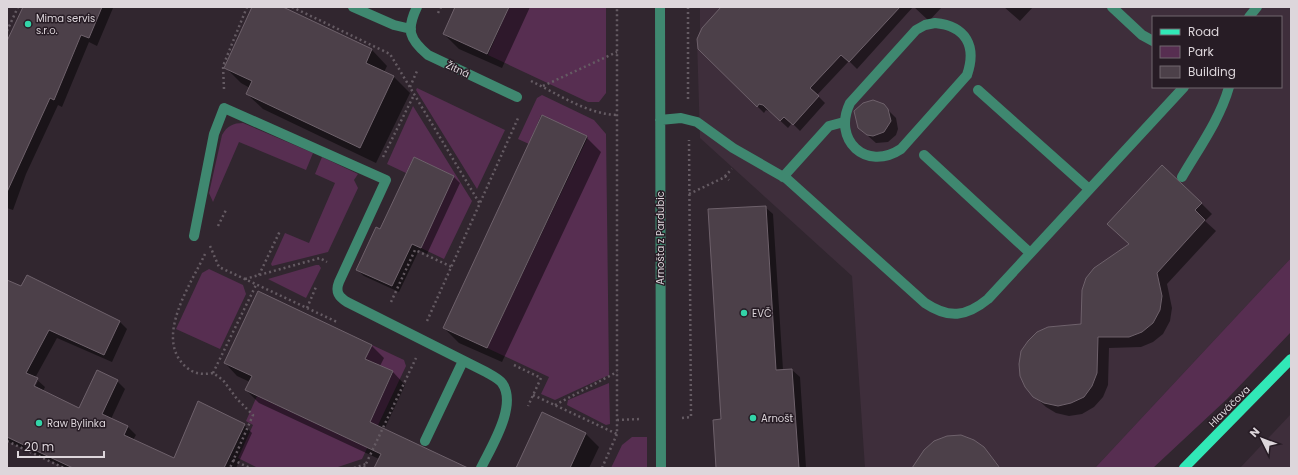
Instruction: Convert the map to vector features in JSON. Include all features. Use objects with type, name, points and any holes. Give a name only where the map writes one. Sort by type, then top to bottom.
[{"type":"main road","name":"Hlaváčova","points":[[1184,468],[1291,359]]},
{"type":"street","points":[[353,7],[389,23],[410,29],[417,7]]},
{"type":"street","name":"Arnošta z Pardubic","points":[[660,7],[661,468]]},
{"type":"street","points":[[1112,7],[1142,35],[1152,40]]},
{"type":"street","points":[[1250,16],[1256,7]]},
{"type":"street","points":[[935,22],[950,26],[963,34],[969,43],[971,53],[971,64],[967,75],[901,149],[892,155],[880,157],[869,156],[859,152],[850,144],[845,133],[844,122],[845,112],[850,103],[916,30],[925,24],[935,22]]},
{"type":"street","name":"Žitná","points":[[410,29],[414,42],[428,55],[517,97]]},
{"type":"street","points":[[660,120],[689,119],[704,126],[746,156],[783,177],[925,303],[945,313],[956,314],[978,307],[1183,88]]},
{"type":"street","points":[[1182,177],[1213,125],[1225,100],[1229,88]]},
{"type":"street","points":[[978,90],[1089,189]]},
{"type":"street","points":[[194,236],[214,134],[224,108],[386,180],[337,288],[342,298],[494,377],[501,383],[505,391],[507,410],[481,468]]},
{"type":"street","points":[[783,177],[829,126],[844,122]]},
{"type":"street","points":[[924,156],[1030,253]]},
{"type":"street","points":[[425,440],[463,361]]},
{"type":"path","points":[[7,31],[18,7]]},
{"type":"path","points":[[224,108],[223,66],[247,7]]},
{"type":"path","points":[[292,7],[390,54],[480,204]]},
{"type":"path","points":[[435,20],[441,7]]},
{"type":"path","points":[[602,468],[617,434],[617,7]]},
{"type":"path","points":[[688,7],[691,417]]},
{"type":"path","points":[[542,86],[617,52]]},
{"type":"path","points":[[527,80],[590,110],[607,115],[617,115]]},
{"type":"path","points":[[532,89],[535,83]]},
{"type":"path","points":[[375,175],[414,94]]},
{"type":"path","points":[[364,468],[416,358],[419,339],[520,114]]},
{"type":"path","points":[[689,194],[725,176],[746,156]]},
{"type":"path","points":[[725,176],[729,180]]},
{"type":"path","points":[[216,231],[226,210]]},
{"type":"path","points":[[259,275],[280,231]]},
{"type":"path","points":[[230,468],[253,415],[237,399],[224,380],[213,373],[203,375],[190,371],[181,363],[174,351],[172,341],[176,316],[209,245],[219,267],[306,308]]},
{"type":"path","points":[[383,320],[415,250],[452,267]]},
{"type":"path","points":[[245,279],[320,258],[328,262]]},
{"type":"path","points":[[213,373],[256,285]]},
{"type":"path","points":[[554,405],[617,372]]},
{"type":"path","points":[[533,395],[617,434]]},
{"type":"path","points":[[7,441],[64,468]]},
{"type":"path","points":[[233,460],[250,468]]},
{"type":"path","points":[[354,468],[366,464]]},
{"type":"shaded area","points":[[700,7],[1291,7],[1291,258],[1095,468],[865,468],[852,276],[700,138],[697,39],[700,30]]},
{"type":"shaded area","points":[[1291,414],[1291,468],[1240,468]]},
{"type":"green space","points":[[509,7],[606,7],[606,93],[599,102],[588,102],[488,55]]},
{"type":"green space","points":[[417,88],[505,130],[477,189],[416,90]]},
{"type":"green space","points":[[542,95],[594,120],[606,134],[609,375],[555,400],[541,394],[549,377],[487,348],[588,137],[541,115],[529,144],[518,139],[537,98]]},
{"type":"green space","points":[[413,106],[472,201],[444,259],[421,248],[454,176],[414,157],[406,173],[387,164]]},
{"type":"green space","points":[[243,123],[313,153],[306,170],[239,142],[213,202],[209,193],[222,135],[226,129],[231,126]]},
{"type":"green space","points":[[322,157],[358,174],[354,180],[358,188],[328,252],[272,266],[271,264],[285,233],[309,243],[335,183],[315,174]]},
{"type":"green space","points":[[1291,258],[1291,332],[1227,399],[1153,468],[1095,468]]},
{"type":"green space","points":[[319,265],[321,268],[306,298],[268,279]]},
{"type":"green space","points":[[209,269],[243,285],[246,294],[220,349],[176,329],[202,273]]},
{"type":"green space","points":[[372,345],[404,360],[406,366],[362,459],[335,468],[258,468],[238,458],[253,425],[246,421],[257,396],[360,444],[393,372],[365,359]]},
{"type":"green space","points":[[609,383],[610,424],[606,425],[567,405],[568,400]]},
{"type":"green space","points":[[632,437],[647,437],[647,468],[611,468],[622,445]]},
{"type":"building","points":[[23,7],[102,7],[89,38],[81,35],[54,100],[50,98],[7,192],[7,41]]},
{"type":"building","points":[[252,7],[283,7],[372,49],[366,63],[394,76],[360,148],[246,94],[252,81],[224,68]]},
{"type":"building","points":[[455,7],[509,7],[487,54],[443,34]]},
{"type":"building","points":[[721,7],[900,7],[849,62],[841,55],[810,88],[819,96],[793,125],[784,117],[780,121],[763,105],[759,104],[757,107],[698,49],[697,39],[702,28]]},
{"type":"building","points":[[873,100],[884,104],[888,109],[891,121],[884,132],[873,136],[867,135],[858,128],[854,111],[863,103]]},
{"type":"building","points":[[542,115],[587,136],[487,348],[443,328]]},
{"type":"building","points":[[414,157],[454,176],[421,248],[412,244],[392,286],[356,270],[376,227],[380,229]]},
{"type":"building","points":[[1162,165],[1202,203],[1195,210],[1205,220],[1157,273],[1162,296],[1160,310],[1153,323],[1142,332],[1129,337],[1098,337],[1097,373],[1092,386],[1084,397],[1071,403],[1058,406],[1044,403],[1033,397],[1025,387],[1020,376],[1019,364],[1021,351],[1037,332],[1048,327],[1081,324],[1082,290],[1086,278],[1094,268],[1129,244],[1107,224]]},
{"type":"building","points":[[766,206],[776,370],[792,369],[799,468],[716,468],[713,420],[721,419],[708,209]]},
{"type":"building","points":[[27,275],[120,321],[104,355],[49,330],[26,373],[38,378],[34,386],[79,408],[97,370],[118,380],[102,414],[128,426],[124,435],[174,458],[198,401],[245,424],[224,468],[73,468],[7,437],[7,280],[21,286]]},
{"type":"building","points":[[258,291],[372,345],[365,359],[393,371],[370,422],[468,468],[374,468],[381,454],[245,390],[252,376],[224,363]]},
{"type":"building","points":[[542,412],[586,433],[570,468],[516,468]]},
{"type":"building","points":[[961,435],[974,440],[984,447],[1000,468],[912,468],[924,450],[934,441],[947,436]]},
{"type":"place","name":"Mima servis s.r.o.","points":[[28,24]]},
{"type":"place","name":"EVČ","points":[[744,313]]},
{"type":"place","name":"Arnošt","points":[[753,418]]},
{"type":"place","name":"Raw Bylinka","points":[[39,423]]}]
